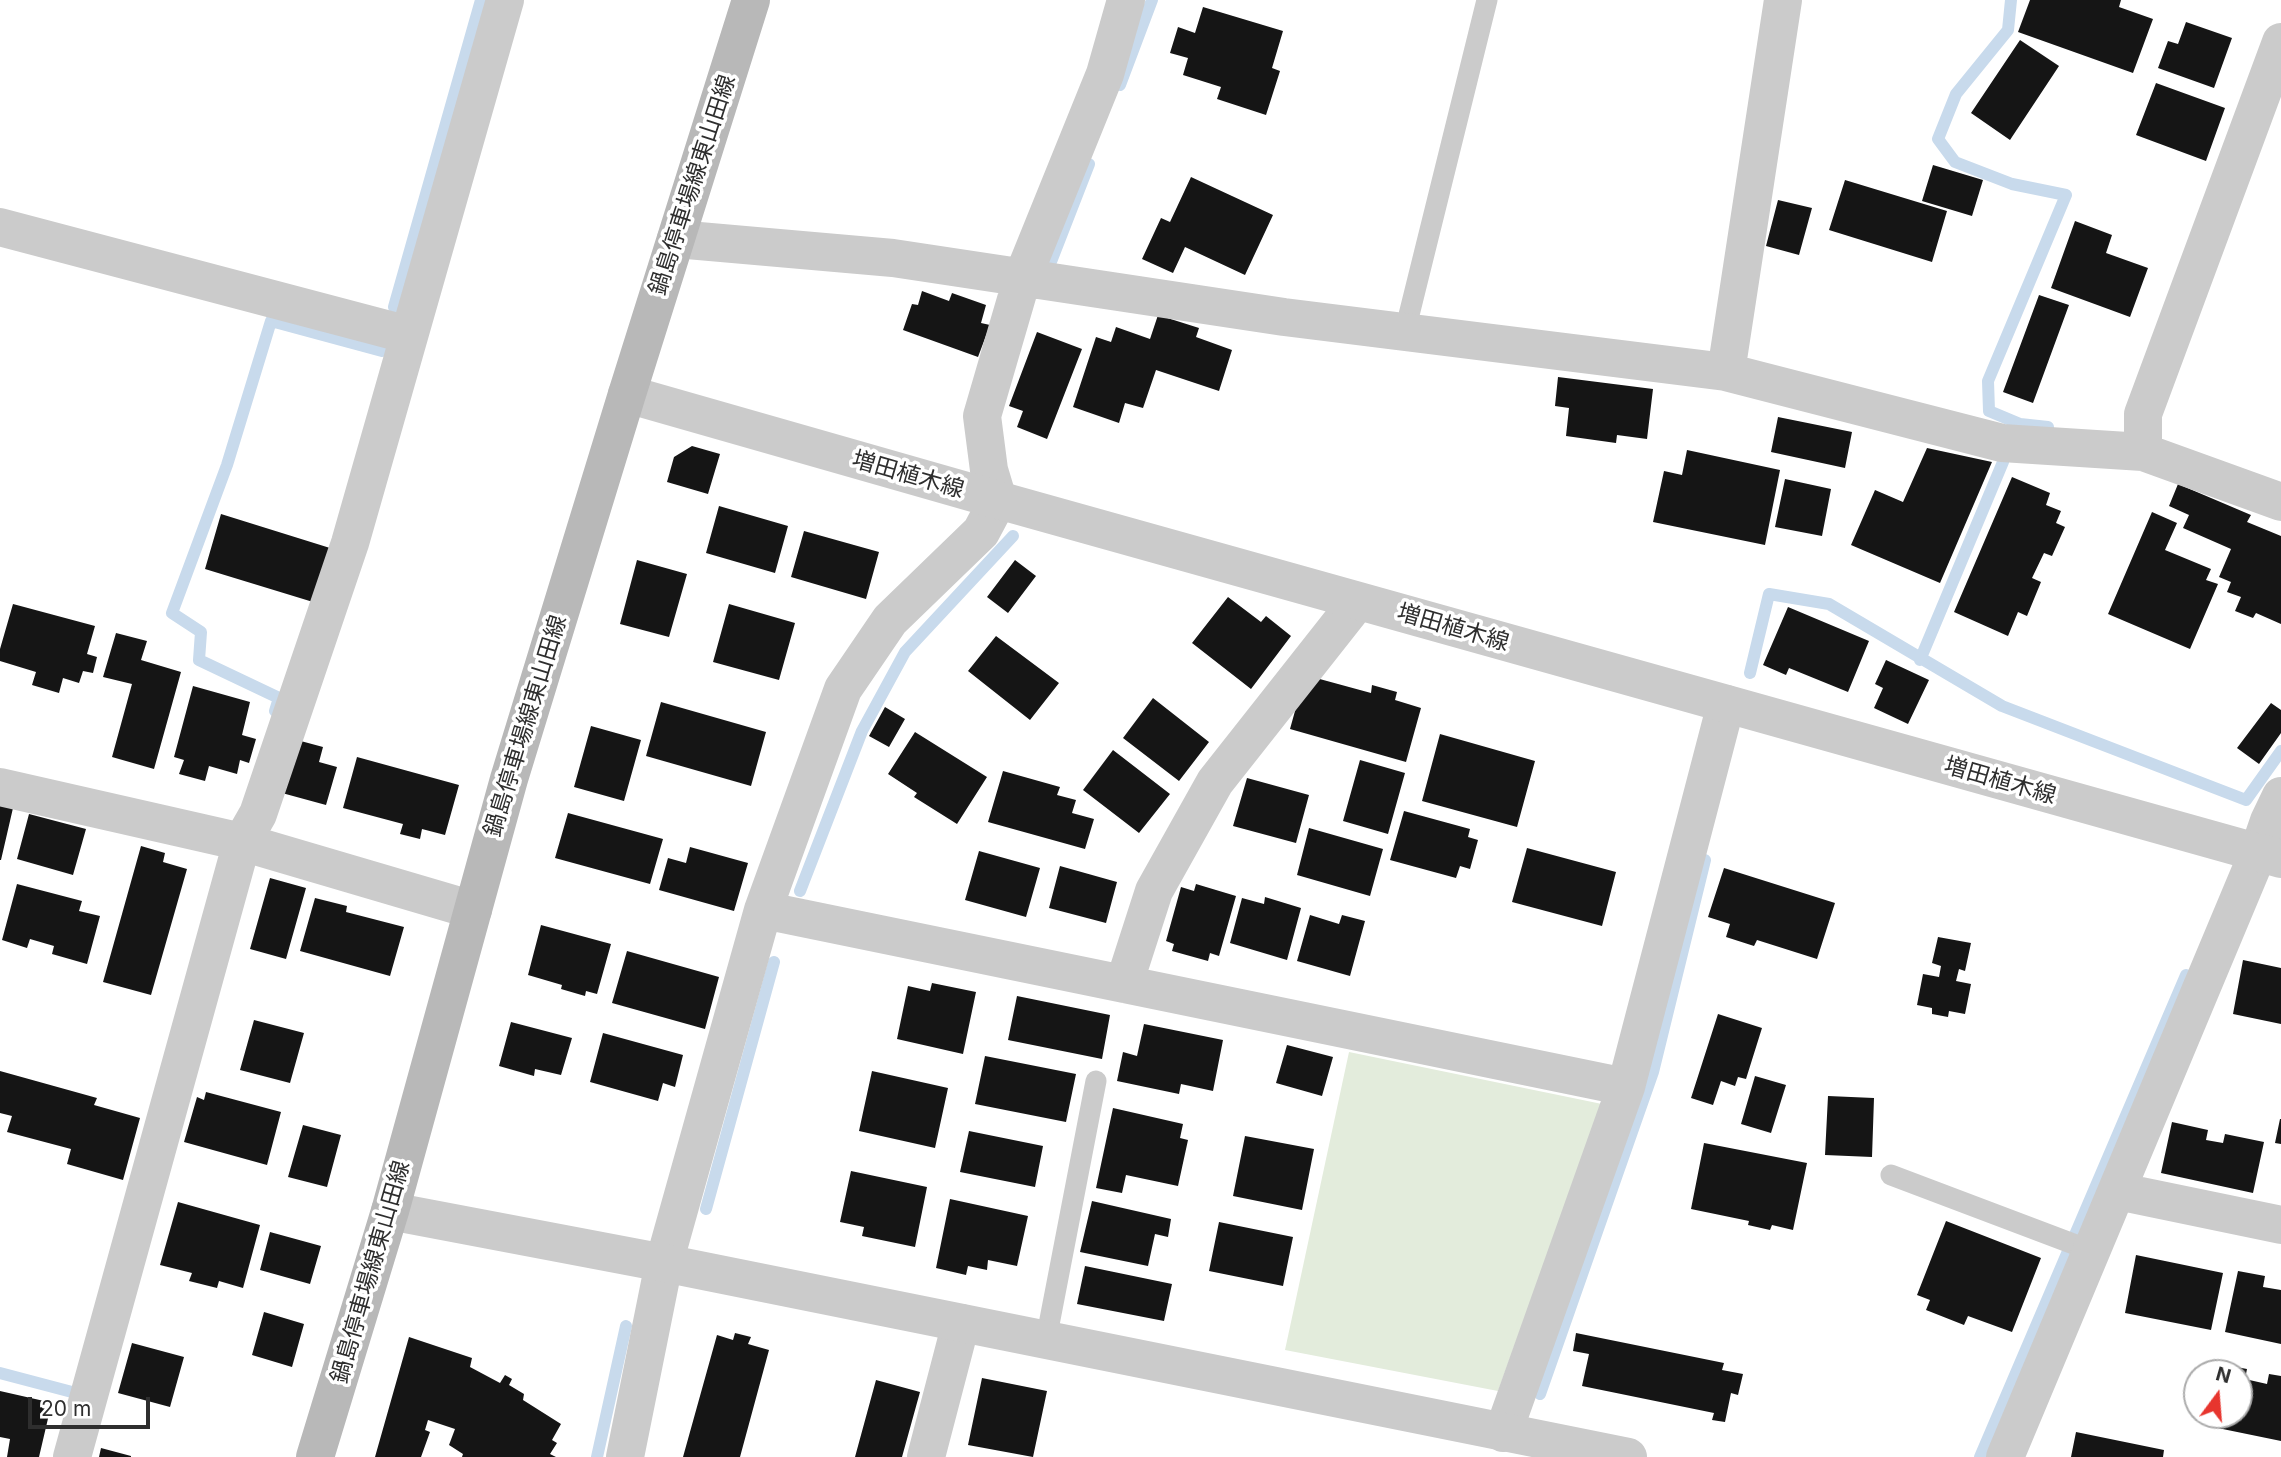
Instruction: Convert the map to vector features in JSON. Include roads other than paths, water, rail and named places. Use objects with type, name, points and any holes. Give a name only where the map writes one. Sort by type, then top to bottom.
[{"type":"main road","name":"鍋島停車場線東山田線","points":[[315,1457],[390,1210],[509,779],[751,0]]},
{"type":"street","points":[[72,1457],[255,835],[349,543],[505,0]]},
{"type":"street","points":[[625,1457],[664,1263],[763,910],[843,689],[891,620],[981,532],[998,500],[989,470],[982,416],[1038,281],[1126,0]]},
{"type":"street","points":[[1726,372],[1783,0]]},
{"type":"street","points":[[2143,452],[2143,414],[2281,42]]},
{"type":"street","points":[[0,227],[409,335]]},
{"type":"street","points":[[676,239],[893,258],[1284,317],[1726,372],[2002,443],[2143,452],[2281,502]]},
{"type":"street","name":"増田植木線","points":[[627,394],[2269,856]]},
{"type":"street","points":[[1124,984],[1154,891],[1215,782],[1357,601]]},
{"type":"street","points":[[1503,1433],[1626,1087],[1726,704]]},
{"type":"street","points":[[0,787],[255,835],[473,910]]},
{"type":"street","points":[[2005,1457],[2077,1246],[2117,1191],[2269,856],[2269,821],[2281,796]]},
{"type":"street","points":[[763,910],[1626,1087]]},
{"type":"street","points":[[2117,1191],[2281,1226]]},
{"type":"street","points":[[390,1210],[1628,1457]]},
{"type":"street","points":[[926,1457],[961,1323]]},
{"type":"lane","points":[[1405,331],[1487,0]]},
{"type":"lane","points":[[1046,1340],[1096,1081]]},
{"type":"lane","points":[[1891,1175],[2077,1246]]},
{"type":"waterway","points":[[394,307],[481,0]]},
{"type":"waterway","points":[[1120,85],[1152,0]]},
{"type":"waterway","points":[[2011,0],[2008,30],[1956,94],[1938,139],[1955,162],[2012,184],[2066,195],[1988,381],[1989,411],[2020,424],[2048,427]]},
{"type":"waterway","points":[[1045,277],[1089,164]]},
{"type":"waterway","points":[[275,711],[279,698],[199,660],[201,632],[172,613],[227,465],[271,321],[382,351]]},
{"type":"waterway","points":[[1920,660],[2003,462]]},
{"type":"waterway","points":[[800,891],[862,731],[905,652],[1013,536]]},
{"type":"waterway","points":[[1750,673],[1769,594],[1829,604],[2002,706],[2246,800],[2281,751]]},
{"type":"waterway","points":[[1540,1394],[1653,1072],[1705,860]]},
{"type":"waterway","points":[[706,1209],[774,962]]},
{"type":"waterway","points":[[1980,1457],[2186,975]]},
{"type":"waterway","points":[[597,1457],[626,1326]]},
{"type":"waterway","points":[[0,1373],[72,1392]]}]
